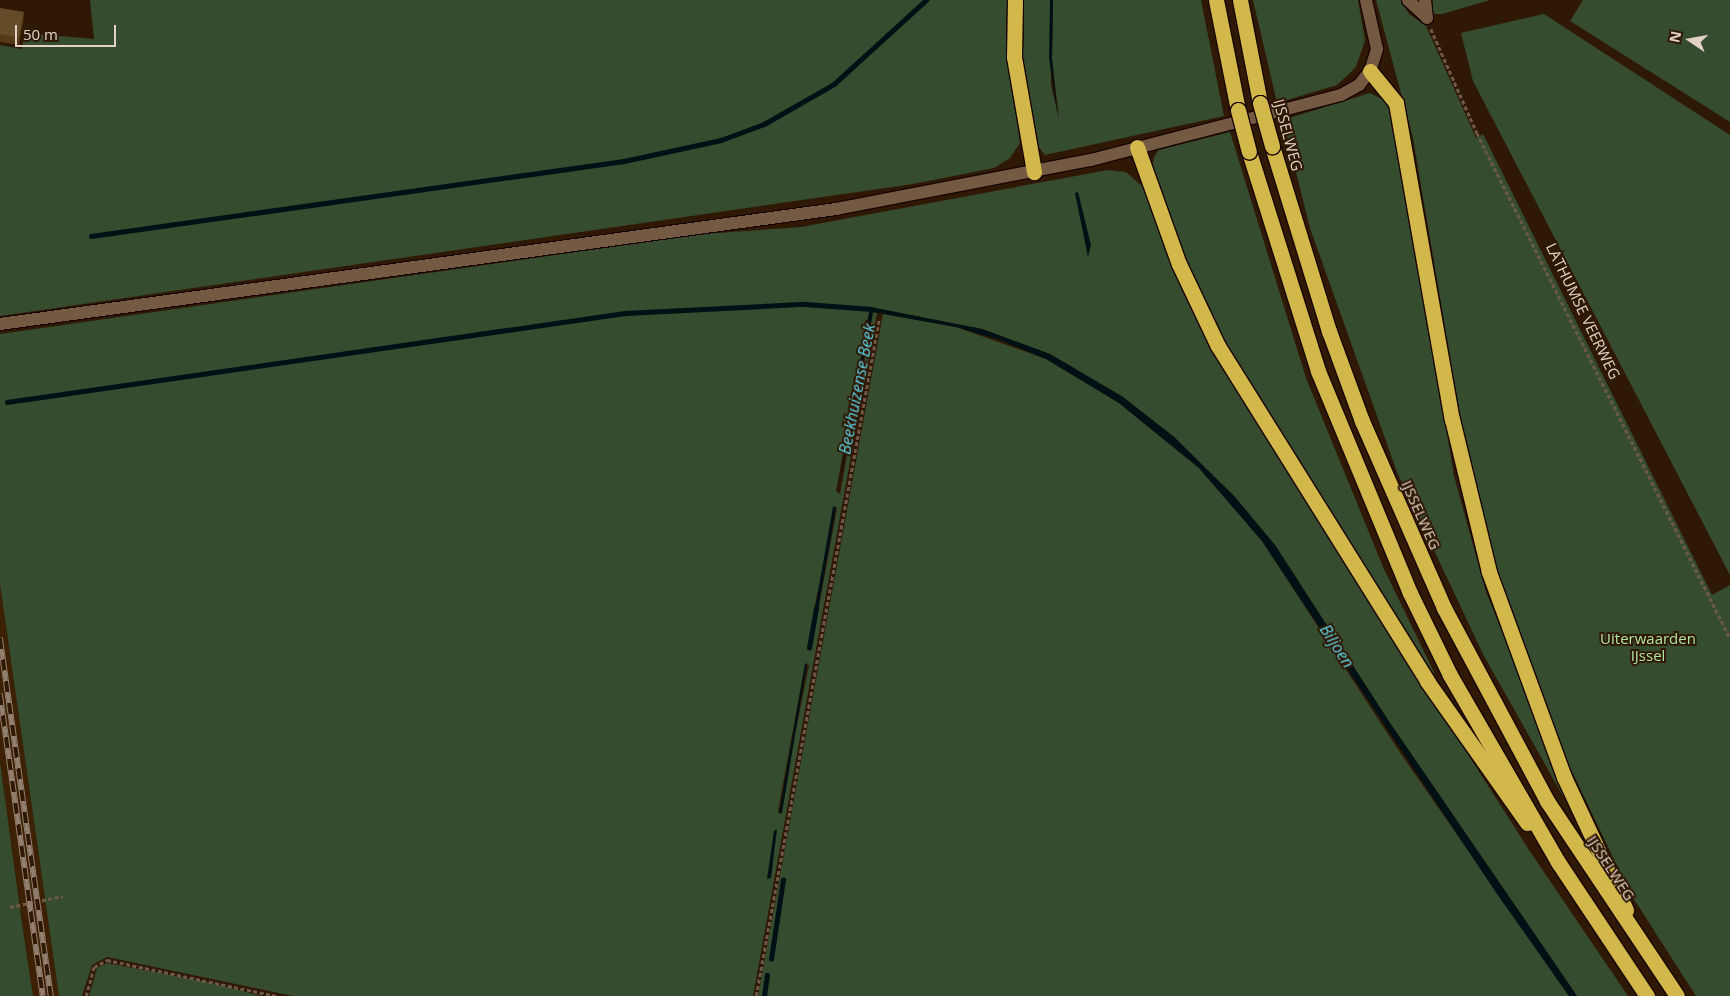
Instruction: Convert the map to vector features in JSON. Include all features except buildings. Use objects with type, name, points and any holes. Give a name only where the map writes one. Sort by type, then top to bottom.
[{"type":"highway","points":[[1015,0],[1014,57],[1034,172]]},
{"type":"highway","points":[[1216,0],[1238,110],[1249,152],[1318,371],[1370,505],[1450,676],[1558,862],[1647,996]]},
{"type":"highway","name":"IJSSELWEG","points":[[1240,0],[1260,103],[1329,331],[1362,421],[1444,608],[1547,801],[1647,954],[1678,996]]},
{"type":"highway","points":[[1370,71],[1396,103],[1452,419],[1489,572],[1564,777],[1647,954]]},
{"type":"highway","points":[[1137,147],[1180,264],[1218,346],[1427,681],[1505,796],[1558,862]]},
{"type":"main road","points":[[0,324],[836,210],[1034,172],[1340,95],[1359,84],[1370,71],[1377,42],[1366,0]]},
{"type":"main road","points":[[1408,0],[1427,18]]},
{"type":"main road","points":[[1425,0],[1427,18]]},
{"type":"path","name":"LATHUMSE VEERWEG","points":[[1427,18],[1477,133],[1730,638]]},
{"type":"path","points":[[756,996],[879,319]]},
{"type":"path","points":[[10,907],[63,896]]},
{"type":"path","points":[[86,996],[94,967],[107,960],[276,996]]},
{"type":"shaded area","points":[[0,584],[59,996],[33,996],[0,762]]},
{"type":"green space","points":[[90,0],[1007,0],[1007,52],[1020,143],[1010,158],[994,168],[913,184],[0,316],[0,45],[22,49],[24,33],[94,39]]},
{"type":"green space","points":[[1020,0],[1050,0],[1051,86],[1059,118],[1052,59],[1053,0],[1201,0],[1224,116],[1045,155],[1036,144],[1020,51]]},
{"type":"green space","points":[[1253,0],[1358,0],[1365,40],[1356,67],[1337,85],[1277,103]]},
{"type":"green space","name":"Uiterwaarden IJssel","points":[[1376,0],[1401,0],[1409,14],[1426,26],[1476,138],[1483,134],[1712,595],[1730,585],[1730,996],[1696,996],[1630,893],[1568,763],[1506,605],[1464,439],[1413,138]]},
{"type":"green space","points":[[1428,0],[1490,0],[1442,14],[1432,14]]},
{"type":"green space","points":[[1583,0],[1730,0],[1730,122],[1570,21]]},
{"type":"green space","points":[[1544,14],[1730,135],[1730,575],[1473,81],[1461,33]]},
{"type":"green space","points":[[1370,93],[1386,101],[1395,119],[1454,476],[1486,592],[1585,835],[1484,656],[1397,472],[1310,228],[1283,120]]},
{"type":"green space","points":[[1230,132],[1306,378],[1383,567],[1434,672],[1433,678],[1224,345],[1186,265],[1152,167],[1154,157],[1159,150]]},
{"type":"green space","points":[[1108,170],[1126,172],[1144,188],[1186,299],[1244,403],[1529,850],[1628,996],[1577,996],[1388,720],[1275,545],[1234,496],[1174,437],[1123,397],[1050,354],[982,329],[870,307],[836,491],[840,494],[873,312],[877,313],[753,996],[293,996],[107,957],[92,965],[82,996],[59,996],[0,584],[0,334],[703,234],[801,227]],"holes":[[[837,508],[818,612],[814,609]],[[805,664],[809,665],[779,814],[778,811]]]},
{"type":"green space","points":[[883,314],[956,327],[1046,359],[1119,403],[1199,468],[1262,541],[1401,754],[1569,996],[758,996]]},
{"type":"green space","points":[[0,762],[21,916],[33,996],[0,996]]},
{"type":"green space","points":[[107,963],[212,983],[262,996],[89,996],[97,968]]},
{"type":"water","points":[[1050,0],[1053,0],[1052,59],[1058,118],[1049,58]]},
{"type":"water","points":[[1078,192],[1091,245],[1088,257],[1075,193]]},
{"type":"water","name":"Biljoen","points":[[870,307],[982,329],[1050,354],[1123,397],[1174,437],[1234,496],[1275,545],[1388,720],[1577,996],[1569,996],[1497,894],[1262,541],[1199,468],[1119,403],[1046,359],[1000,340],[956,327],[873,312],[837,495]]},
{"type":"water","points":[[833,506],[836,507],[817,612],[814,612]]},
{"type":"water","points":[[807,663],[782,813],[779,814],[805,664]]},
{"type":"water","points":[[777,829],[771,878],[767,879],[774,831]]},
{"type":"waterway","points":[[91,236],[624,161],[721,140],[764,124],[834,84],[926,0]]},
{"type":"waterway","points":[[7,402],[625,313],[805,304],[872,309]]},
{"type":"waterway","name":"Beekhuizense Beek","points":[[809,648],[816,609]]},
{"type":"waterway","name":"Beekhuizense Beek","points":[[771,959],[783,880]]},
{"type":"waterway","name":"Beekhuizense Beek","points":[[764,996],[767,975]]},
{"type":"railway","points":[[0,638],[51,996]]},
{"type":"railway","points":[[0,694],[43,996]]}]
